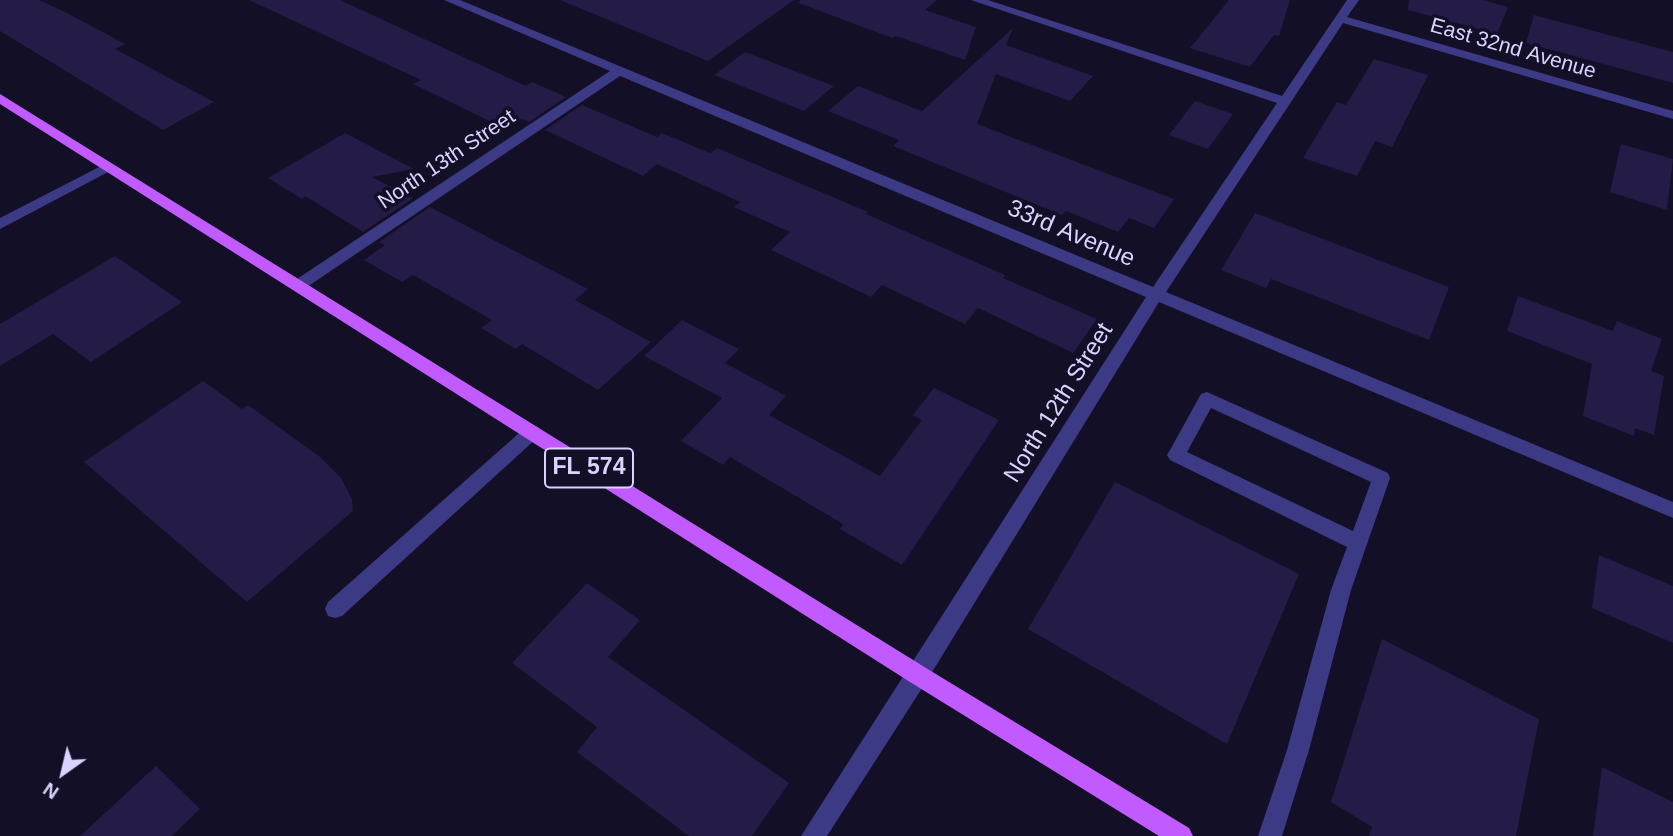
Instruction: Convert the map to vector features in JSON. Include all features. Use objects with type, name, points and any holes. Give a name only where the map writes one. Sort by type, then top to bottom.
[{"type":"main road","name":"FL 574","points":[[0,98],[918,675],[1181,836]]},
{"type":"street","name":"33rd Avenue","points":[[450,0],[1673,510]]},
{"type":"street","points":[[977,0],[1284,101]]},
{"type":"street","name":"North 12th Street","points":[[813,836],[918,675],[1156,294],[1353,0]]},
{"type":"street","name":"East 32nd Avenue","points":[[1342,19],[1673,116]]},
{"type":"street","name":"North 13th Street","points":[[299,285],[620,70]]},
{"type":"street","points":[[0,224],[107,167]]},
{"type":"street","points":[[1270,836],[1298,750],[1341,590],[1358,543],[1381,478],[1207,399],[1176,455],[1358,543]]},
{"type":"street","points":[[335,609],[532,432]]},
{"type":"building","points":[[0,0],[39,0],[65,12],[125,44],[115,49],[214,102],[163,130],[0,31]]},
{"type":"building","points":[[249,0],[340,0],[526,86],[532,82],[566,97],[529,122],[522,119],[506,129],[413,84],[421,80]]},
{"type":"building","points":[[560,0],[794,0],[708,61]]},
{"type":"building","points":[[800,0],[937,0],[925,10],[976,27],[965,60],[896,36],[892,38],[799,3]]},
{"type":"building","points":[[1229,0],[1290,0],[1279,36],[1274,35],[1250,67],[1190,48]]},
{"type":"building","points":[[1409,0],[1483,0],[1508,7],[1497,34],[1408,10]]},
{"type":"building","points":[[1534,15],[1673,52],[1673,83],[1526,43]]},
{"type":"building","points":[[1013,28],[1006,45],[1093,76],[1070,101],[996,74],[977,124],[1174,199],[1154,228],[1129,218],[1118,232],[1066,211],[1062,215],[893,146],[899,140],[828,111],[858,86],[922,111]]},
{"type":"building","points":[[745,52],[834,86],[804,111],[714,75]]},
{"type":"building","points":[[1374,59],[1428,75],[1392,147],[1375,141],[1357,176],[1303,158],[1337,102],[1346,105]]},
{"type":"building","points":[[1195,101],[1233,114],[1208,149],[1169,135]]},
{"type":"building","points":[[582,105],[657,137],[662,133],[710,153],[717,148],[868,212],[866,214],[1097,319],[1073,353],[978,308],[965,324],[882,285],[871,297],[771,250],[790,232],[734,207],[740,202],[657,164],[643,176],[545,130]]},
{"type":"building","points":[[345,133],[414,169],[372,177],[413,198],[363,232],[305,196],[302,199],[268,178]]},
{"type":"building","points":[[1621,144],[1673,159],[1667,210],[1610,192]]},
{"type":"building","points":[[430,207],[588,289],[575,300],[651,342],[598,390],[522,344],[516,349],[481,328],[492,320],[413,275],[402,282],[364,260],[385,245],[379,242]]},
{"type":"building","points":[[1255,213],[1449,287],[1429,340],[1271,279],[1266,288],[1221,270]]},
{"type":"building","points":[[115,256],[182,302],[91,362],[53,334],[0,366],[0,324]]},
{"type":"building","points":[[1518,296],[1613,331],[1617,321],[1662,339],[1651,371],[1664,376],[1654,435],[1635,428],[1634,436],[1583,416],[1592,364],[1507,331]]},
{"type":"building","points":[[682,320],[739,349],[725,363],[786,396],[769,415],[880,476],[922,420],[913,415],[934,388],[999,420],[902,565],[840,529],[843,524],[730,457],[723,465],[681,441],[722,398],[644,356]]},
{"type":"building","points":[[203,381],[242,409],[248,405],[320,457],[341,478],[352,499],[353,511],[247,602],[84,462]]},
{"type":"building","points":[[1115,482],[1299,574],[1227,744],[1028,629]]},
{"type":"building","points":[[1599,555],[1673,586],[1673,643],[1592,608]]},
{"type":"building","points":[[587,583],[640,620],[608,657],[789,783],[752,836],[689,836],[577,752],[597,727],[512,663]]},
{"type":"building","points":[[1382,639],[1539,719],[1516,836],[1369,836],[1372,827],[1331,802]]},
{"type":"building","points":[[156,766],[200,809],[172,836],[80,836]]},
{"type":"building","points":[[1602,767],[1673,802],[1673,836],[1593,836]]}]
